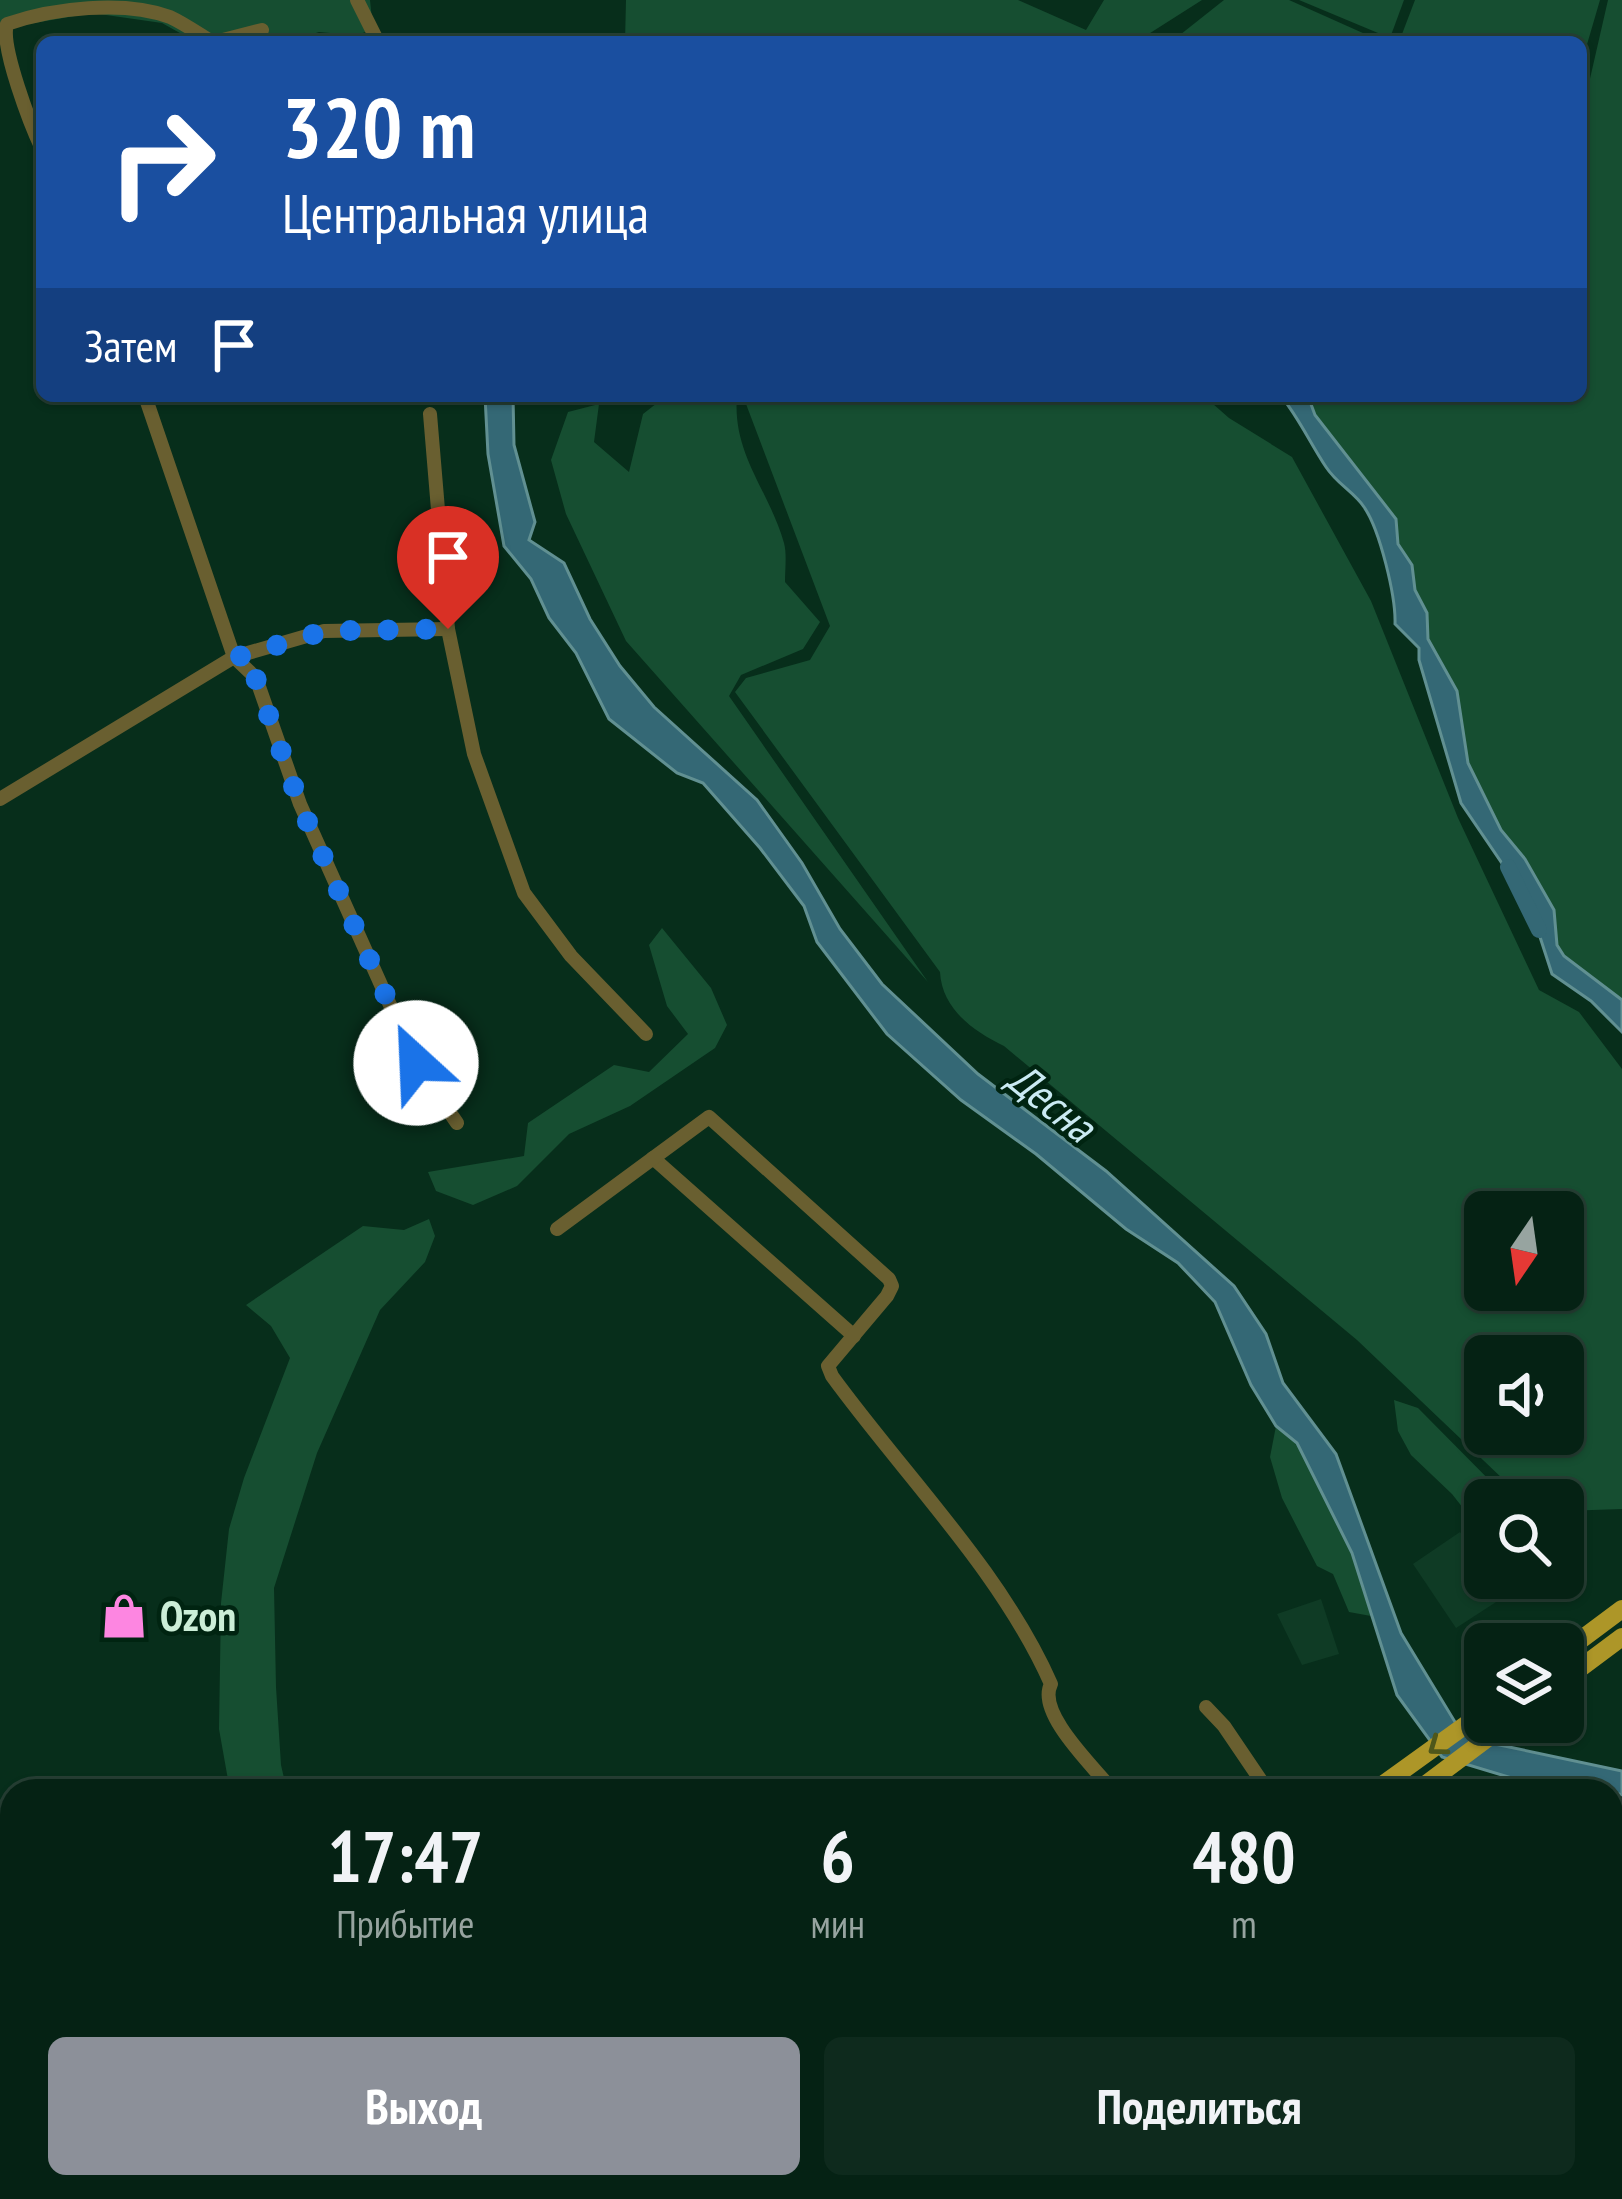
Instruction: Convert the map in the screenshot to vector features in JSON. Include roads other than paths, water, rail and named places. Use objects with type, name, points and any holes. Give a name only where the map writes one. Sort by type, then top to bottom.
[{"type":"main road","points":[[1584,1638],[1622,1610]]},
{"type":"main road","points":[[1584,1665],[1621,1638]]},
{"type":"main road","points":[[1392,1779],[1464,1726]]},
{"type":"main road","points":[[1433,1779],[1481,1743]]},
{"type":"street","points":[[357,0],[375,36]]},
{"type":"street","points":[[36,131],[3,33],[8,24],[46,11],[94,7],[155,13],[201,36]]},
{"type":"street","points":[[238,36],[262,30]]},
{"type":"street","points":[[147,402],[234,658],[256,679],[300,805],[416,1063],[457,1123]]},
{"type":"street","points":[[430,414],[448,629],[474,754],[524,893],[571,956],[646,1034]]},
{"type":"street","points":[[0,799],[234,658],[325,631],[448,629]]},
{"type":"street","points":[[557,1228],[709,1117],[889,1279],[892,1286],[887,1296],[828,1366],[832,1376],[968,1551],[1038,1655],[1051,1684],[1046,1692],[1050,1714],[1103,1779]]},
{"type":"street","points":[[652,1158],[854,1336]]},
{"type":"street","points":[[1206,1707],[1225,1726],[1260,1779]]},
{"type":"water","points":[[485,402],[513,402],[514,445],[535,522],[529,540],[564,563],[590,619],[654,707],[757,800],[802,863],[840,929],[882,984],[978,1074],[1106,1171],[1234,1286],[1266,1334],[1283,1383],[1336,1454],[1401,1633],[1455,1722],[1464,1727],[1464,1743],[1493,1743],[1622,1771],[1622,1779],[1515,1779],[1442,1757],[1397,1695],[1352,1553],[1297,1443],[1276,1426],[1251,1385],[1215,1302],[1178,1263],[1126,1229],[1036,1154],[961,1100],[887,1034],[817,942],[804,906],[703,783],[677,773],[609,719],[576,653],[549,618],[531,579],[504,546],[488,454]]},
{"type":"water","points":[[1285,402],[1310,402],[1315,415],[1396,519],[1398,544],[1412,565],[1415,590],[1427,613],[1428,639],[1457,691],[1468,763],[1501,830],[1525,859],[1554,910],[1557,945],[1564,956],[1622,1000],[1622,1032],[1591,1001],[1552,974],[1529,903],[1461,803],[1419,648],[1395,624],[1376,531],[1360,502],[1330,473]]},
{"type":"waterway","name":"Десна","points":[[1508,867],[1539,930]]},
{"type":"place","name":"Ozon","points":[[124,1616]]}]
